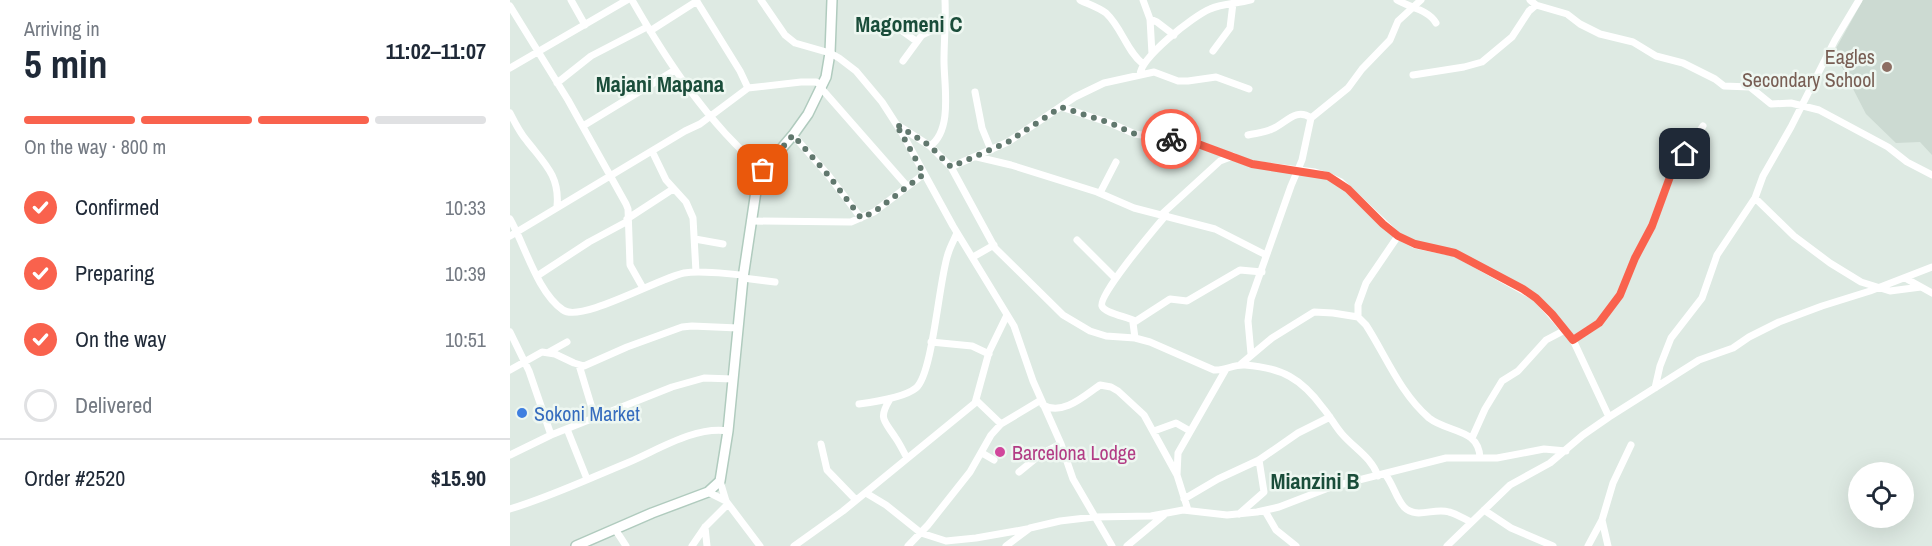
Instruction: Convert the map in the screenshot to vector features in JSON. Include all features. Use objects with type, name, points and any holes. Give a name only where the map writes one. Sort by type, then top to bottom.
[{"type":"main road","points":[[576,546],[708,492],[720,481],[728,431],[738,327],[756,190],[763,170],[808,114],[822,87],[828,70],[830,53],[832,0]]},
{"type":"street","points":[[571,0],[585,25]]},
{"type":"street","points":[[510,68],[627,0]]},
{"type":"street","points":[[632,0],[675,70],[710,116],[736,147],[763,170]]},
{"type":"street","points":[[761,0],[785,35],[795,43],[830,53],[839,58],[856,71],[882,102],[1018,336],[1073,479],[1112,546]]},
{"type":"street","points":[[930,146],[939,135],[946,103],[945,0]]},
{"type":"street","points":[[1143,0],[1150,19],[1152,54]]},
{"type":"street","points":[[1140,75],[1143,64],[1152,54],[1207,10],[1225,3],[1251,0]]},
{"type":"street","points":[[1397,0],[1432,17],[1436,23]]},
{"type":"street","points":[[1251,354],[1249,309],[1266,255],[1304,152],[1311,118],[1348,88],[1362,69],[1390,40],[1398,21],[1421,0]]},
{"type":"street","points":[[1655,388],[1660,366],[1671,338],[1702,298],[1717,255],[1755,198],[1762,176],[1803,106],[1835,40],[1859,0]]},
{"type":"street","points":[[557,82],[591,56],[649,29],[696,1],[740,71],[748,88]]},
{"type":"street","points":[[1086,1],[1110,18],[1131,53],[1143,64]]},
{"type":"street","points":[[1413,75],[1482,62],[1512,37],[1533,2],[1567,14],[1580,24],[1600,34],[1633,42],[1656,56],[1683,63],[1724,86],[1750,87],[1771,104],[1791,104],[1819,111],[1862,132],[1888,147],[1907,162],[1932,175]]},
{"type":"street","points":[[1213,51],[1230,28],[1233,19],[1233,3]]},
{"type":"street","points":[[510,6],[583,126],[626,204],[630,265],[643,288]]},
{"type":"street","points":[[1150,19],[1174,35]]},
{"type":"street","points":[[903,61],[925,32],[945,24]]},
{"type":"street","points":[[898,28],[916,41]]},
{"type":"street","points":[[583,126],[675,70]]},
{"type":"street","points":[[951,167],[992,150],[1094,87],[1140,75],[1160,73],[1178,81],[1213,77],[1249,89]]},
{"type":"street","points":[[510,236],[710,116],[748,88],[816,82],[907,186]]},
{"type":"street","points":[[975,92],[982,128],[992,150]]},
{"type":"street","points":[[1061,107],[1135,134],[1198,144],[1259,165],[1328,176],[1341,182],[1398,236],[1415,244],[1455,253],[1536,298],[1573,340],[1609,417]]},
{"type":"street","points":[[510,113],[520,133],[552,174],[558,191],[557,206]]},
{"type":"street","points":[[1248,135],[1273,129],[1296,114],[1304,114],[1311,118]]},
{"type":"street","points":[[896,124],[930,146],[951,167],[994,245],[1018,273],[1063,315],[1099,334],[1150,342],[1214,370],[1241,364],[1281,331],[1314,312],[1358,317],[1366,325],[1403,388],[1417,406],[1431,419],[1472,438],[1479,446],[1480,458]]},
{"type":"street","points":[[1573,340],[1599,323],[1620,295],[1635,258],[1652,226],[1671,174],[1703,126]]},
{"type":"street","points":[[793,135],[829,176],[861,218]]},
{"type":"street","points":[[652,151],[666,180],[682,196],[689,207],[693,218],[696,272]]},
{"type":"street","points":[[1135,321],[1105,311],[1102,308],[1101,299],[1164,215],[1220,161],[1233,156]]},
{"type":"street","points":[[977,157],[1011,165],[1100,193],[1134,208],[1215,229],[1266,255]]},
{"type":"street","points":[[1100,193],[1116,162]]},
{"type":"street","points":[[751,221],[799,220],[842,223],[861,218],[874,212],[924,174]]},
{"type":"street","points":[[537,276],[628,220],[673,189]]},
{"type":"street","points":[[1755,198],[1794,236],[1850,276],[1878,288],[1898,291],[1921,287]]},
{"type":"street","points":[[510,219],[537,276],[557,305],[574,314],[674,276],[696,272],[775,282]]},
{"type":"street","points":[[859,404],[890,399],[914,390],[918,386],[932,342],[948,255],[957,233]]},
{"type":"street","points":[[1358,317],[1358,305],[1366,283],[1398,236]]},
{"type":"street","points":[[695,239],[723,244]]},
{"type":"street","points":[[1077,240],[1115,278]]},
{"type":"street","points":[[973,257],[994,245]]},
{"type":"street","points":[[1447,546],[1510,485],[1550,463],[1609,417],[1699,360],[1734,348],[1749,337],[1779,322],[1932,267]]},
{"type":"street","points":[[1136,338],[1132,327],[1135,321],[1170,299],[1187,301],[1239,270],[1262,272]]},
{"type":"street","points":[[1905,278],[1932,293]]},
{"type":"street","points":[[794,546],[866,493],[970,407],[976,400],[989,354],[1007,315]]},
{"type":"street","points":[[549,352],[579,365],[589,365],[627,347],[682,327],[738,327]]},
{"type":"street","points":[[1472,438],[1485,409],[1502,381],[1518,371],[1548,339],[1565,330]]},
{"type":"street","points":[[510,332],[525,360],[551,435]]},
{"type":"street","points":[[510,370],[538,353],[549,352],[567,342]]},
{"type":"street","points":[[932,342],[972,346],[989,354]]},
{"type":"street","points":[[1241,364],[1277,371],[1305,385],[1341,434],[1371,461],[1410,512],[1449,512],[1471,522]]},
{"type":"street","points":[[579,365],[595,418]]},
{"type":"street","points":[[1177,475],[1180,449],[1226,369]]},
{"type":"street","points":[[510,454],[551,435],[696,380],[710,377],[733,379]]},
{"type":"street","points":[[1042,402],[1049,408],[1063,408],[1100,385],[1106,385],[1118,391],[1144,415],[1154,431],[1177,475],[1188,510]]},
{"type":"street","points":[[890,399],[883,414],[884,422],[907,458]]},
{"type":"street","points":[[976,400],[1001,424]]},
{"type":"street","points":[[908,546],[970,472],[991,435],[1001,424],[1042,402]]},
{"type":"street","points":[[1184,499],[1218,479],[1259,460],[1298,433],[1330,417]]},
{"type":"street","points":[[1154,431],[1176,423],[1190,431]]},
{"type":"street","points":[[567,429],[587,479]]},
{"type":"street","points":[[510,509],[562,490],[696,434],[710,429],[728,431]]},
{"type":"street","points":[[821,444],[827,470],[856,500]]},
{"type":"street","points":[[1019,472],[1041,454],[1061,444]]},
{"type":"street","points":[[1588,546],[1602,520],[1613,483],[1631,445]]},
{"type":"street","points":[[866,493],[886,505],[921,533],[946,542],[1060,521],[1095,517],[1150,516],[1188,510],[1213,515],[1265,511],[1331,487],[1446,458],[1497,458],[1544,449],[1566,451]]},
{"type":"street","points":[[981,453],[994,460]]},
{"type":"street","points":[[1239,514],[1264,492],[1259,460]]},
{"type":"street","points":[[720,481],[727,502],[760,546]]},
{"type":"street","points":[[708,492],[727,502]]},
{"type":"street","points":[[692,546],[727,502]]},
{"type":"street","points":[[1484,510],[1523,534],[1553,546]]},
{"type":"street","points":[[1265,511],[1276,530],[1296,546]]},
{"type":"street","points":[[1127,546],[1165,514]]},
{"type":"street","points":[[1602,520],[1608,546]]},
{"type":"street","points":[[705,527],[707,546]]},
{"type":"street","points":[[1006,546],[1030,528]]},
{"type":"street","points":[[615,529],[626,546]]},
{"type":"shaded area","name":"Eagles Secondary School","points":[[1863,0],[1932,0],[1932,155],[1920,142],[1896,143],[1866,114],[1834,52]]},
{"type":"way so far","points":[[763,170],[793,135],[829,176],[861,218],[874,212],[924,174],[896,124],[930,146],[951,167],[1008,142],[1061,107],[1135,134],[1171,139]]},
{"type":"place","name":"Eagles Secondary School","points":[[1887,67]]},
{"type":"place","name":"Sokoni Market","points":[[522,413]]},
{"type":"place","name":"Barcelona Lodge","points":[[1000,452]]},
{"type":"district","name":"Magomeni C","points":[[909,24]]},
{"type":"district","name":"Majani Mapana","points":[[660,84]]},
{"type":"district","name":"Mianzini B","points":[[1315,481]]},
{"type":"route","points":[[1171,139],[1198,144],[1252,164],[1315,172],[1341,182],[1383,224],[1406,241],[1455,253],[1523,289],[1552,314],[1573,340],[1599,323],[1620,295],[1635,258],[1652,226],[1671,174],[1685,154]]}]
